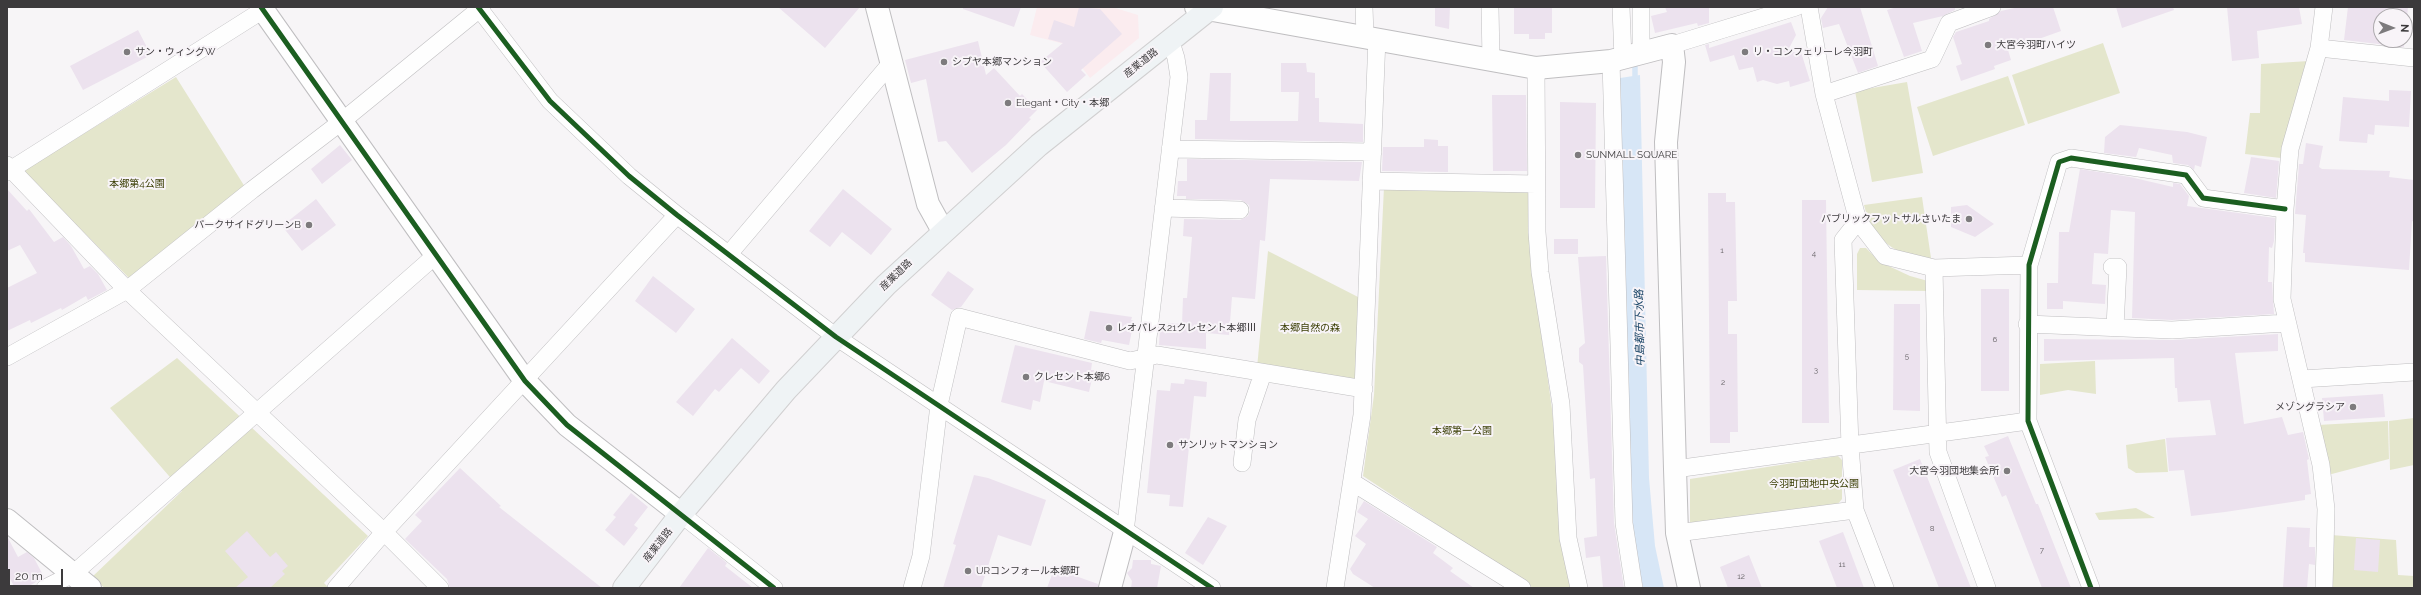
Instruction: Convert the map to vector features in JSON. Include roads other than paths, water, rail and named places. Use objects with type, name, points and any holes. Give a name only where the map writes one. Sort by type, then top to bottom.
[{"type":"main road","name":"産業道路","points":[[624,588],[682,514],[786,390],[886,285],[943,231],[1039,145],[1170,39],[1205,8]]},
{"type":"street","points":[[877,7],[928,204],[943,231]]},
{"type":"street","points":[[1335,588],[1362,415],[1364,389],[1373,152],[1371,37],[1364,7]]},
{"type":"street","points":[[1490,7],[1491,60]]},
{"type":"street","points":[[1621,7],[1625,58],[1624,523],[1634,588]]},
{"type":"street","points":[[1625,58],[1641,7]]},
{"type":"street","points":[[1205,8],[1536,68],[1625,58],[1796,7]]},
{"type":"street","points":[[1809,7],[1824,94],[1858,220],[1885,256],[1934,268],[2029,265]]},
{"type":"street","points":[[1824,94],[1932,58],[1949,23],[1992,7]]},
{"type":"street","points":[[2324,7],[2318,48],[2290,149],[2285,209],[2282,299],[2286,322],[2302,379],[2321,465],[2326,509],[2324,588]]},
{"type":"street","points":[[7,357],[127,290],[252,190],[341,122],[480,8],[550,101],[629,176],[677,215],[836,337],[1212,588]]},
{"type":"street","points":[[440,588],[384,532],[127,290],[8,169],[262,9],[524,381],[567,425],[682,514],[774,588]]},
{"type":"street","points":[[1110,588],[1126,532],[1145,358],[1179,77],[1176,58],[1170,39]]},
{"type":"street","points":[[1672,45],[1674,62],[1666,142],[1677,533],[1689,588]]},
{"type":"street","points":[[2318,48],[2414,58]]},
{"type":"street","points":[[729,254],[891,63]]},
{"type":"street","points":[[1536,68],[1536,184],[1540,272],[1561,404],[1568,538],[1579,588]]},
{"type":"street","points":[[1170,149],[1373,152]]},
{"type":"street","points":[[2091,588],[2028,421],[2027,324],[2029,265],[2059,162],[2071,158],[2186,175],[2203,198],[2285,209]]},
{"type":"street","points":[[1371,181],[1536,184]]},
{"type":"street","points":[[1164,208],[1240,210]]},
{"type":"street","points":[[336,588],[384,532],[677,215]]},
{"type":"street","points":[[1858,220],[1843,240],[1850,446],[1856,510],[1885,588]]},
{"type":"street","points":[[45,588],[73,574],[436,255]]},
{"type":"street","points":[[2112,267],[2118,267],[2115,328]]},
{"type":"street","points":[[1934,268],[1938,452],[1987,588]]},
{"type":"street","points":[[912,588],[921,556],[939,405],[959,317],[1130,361],[1157,355],[1364,389]]},
{"type":"street","points":[[2027,324],[2172,330],[2286,322]]},
{"type":"street","points":[[2302,379],[2414,372]]},
{"type":"street","points":[[1242,463],[1247,420],[1262,373]]},
{"type":"street","points":[[1675,469],[2028,421]]},
{"type":"street","points":[[1352,482],[1522,588]]},
{"type":"street","points":[[1677,533],[1856,510]]},
{"type":"street","points":[[7,520],[90,588]]},
{"type":"water","points":[[1640,75],[1649,478],[1655,546],[1664,588],[1643,588],[1627,504],[1620,78]]},
{"type":"waterway","name":"中島都市下水路","points":[[1635,67],[1635,83]]},
{"type":"place","name":"大宮今羽町ハイツ","points":[[1988,45]]},
{"type":"place","name":"サン・ウィングW","points":[[127,52]]},
{"type":"place","name":"リ・コンフェリーレ今羽町","points":[[1745,52]]},
{"type":"place","name":"シブヤ本郷マンション","points":[[944,62]]},
{"type":"place","name":"Elegant・City・本郷","points":[[1008,103]]},
{"type":"place","name":"SUNMALL SQUARE","points":[[1578,155]]},
{"type":"place","name":"パブリックフットサルさいたま","points":[[1969,219]]},
{"type":"place","name":"パークサイドグリーンB","points":[[309,225]]},
{"type":"place","name":"レオパレス21クレセント本郷Ⅲ","points":[[1109,328]]},
{"type":"place","name":"クレセント本郷6","points":[[1026,377]]},
{"type":"place","name":"メゾングラシア","points":[[2353,407]]},
{"type":"place","name":"サンリットマンション","points":[[1170,445]]},
{"type":"place","name":"大宮今羽団地集会所","points":[[2007,471]]},
{"type":"place","name":"URコンフォール本郷町","points":[[968,571]]},
{"type":"park label","name":"本郷第4公園","points":[[137,184]]},
{"type":"park label","name":"本郷自然の森","points":[[1310,328]]},
{"type":"park label","name":"本郷第一公園","points":[[1462,431]]},
{"type":"park label","name":"今羽町団地中央公園","points":[[1814,484]]}]
